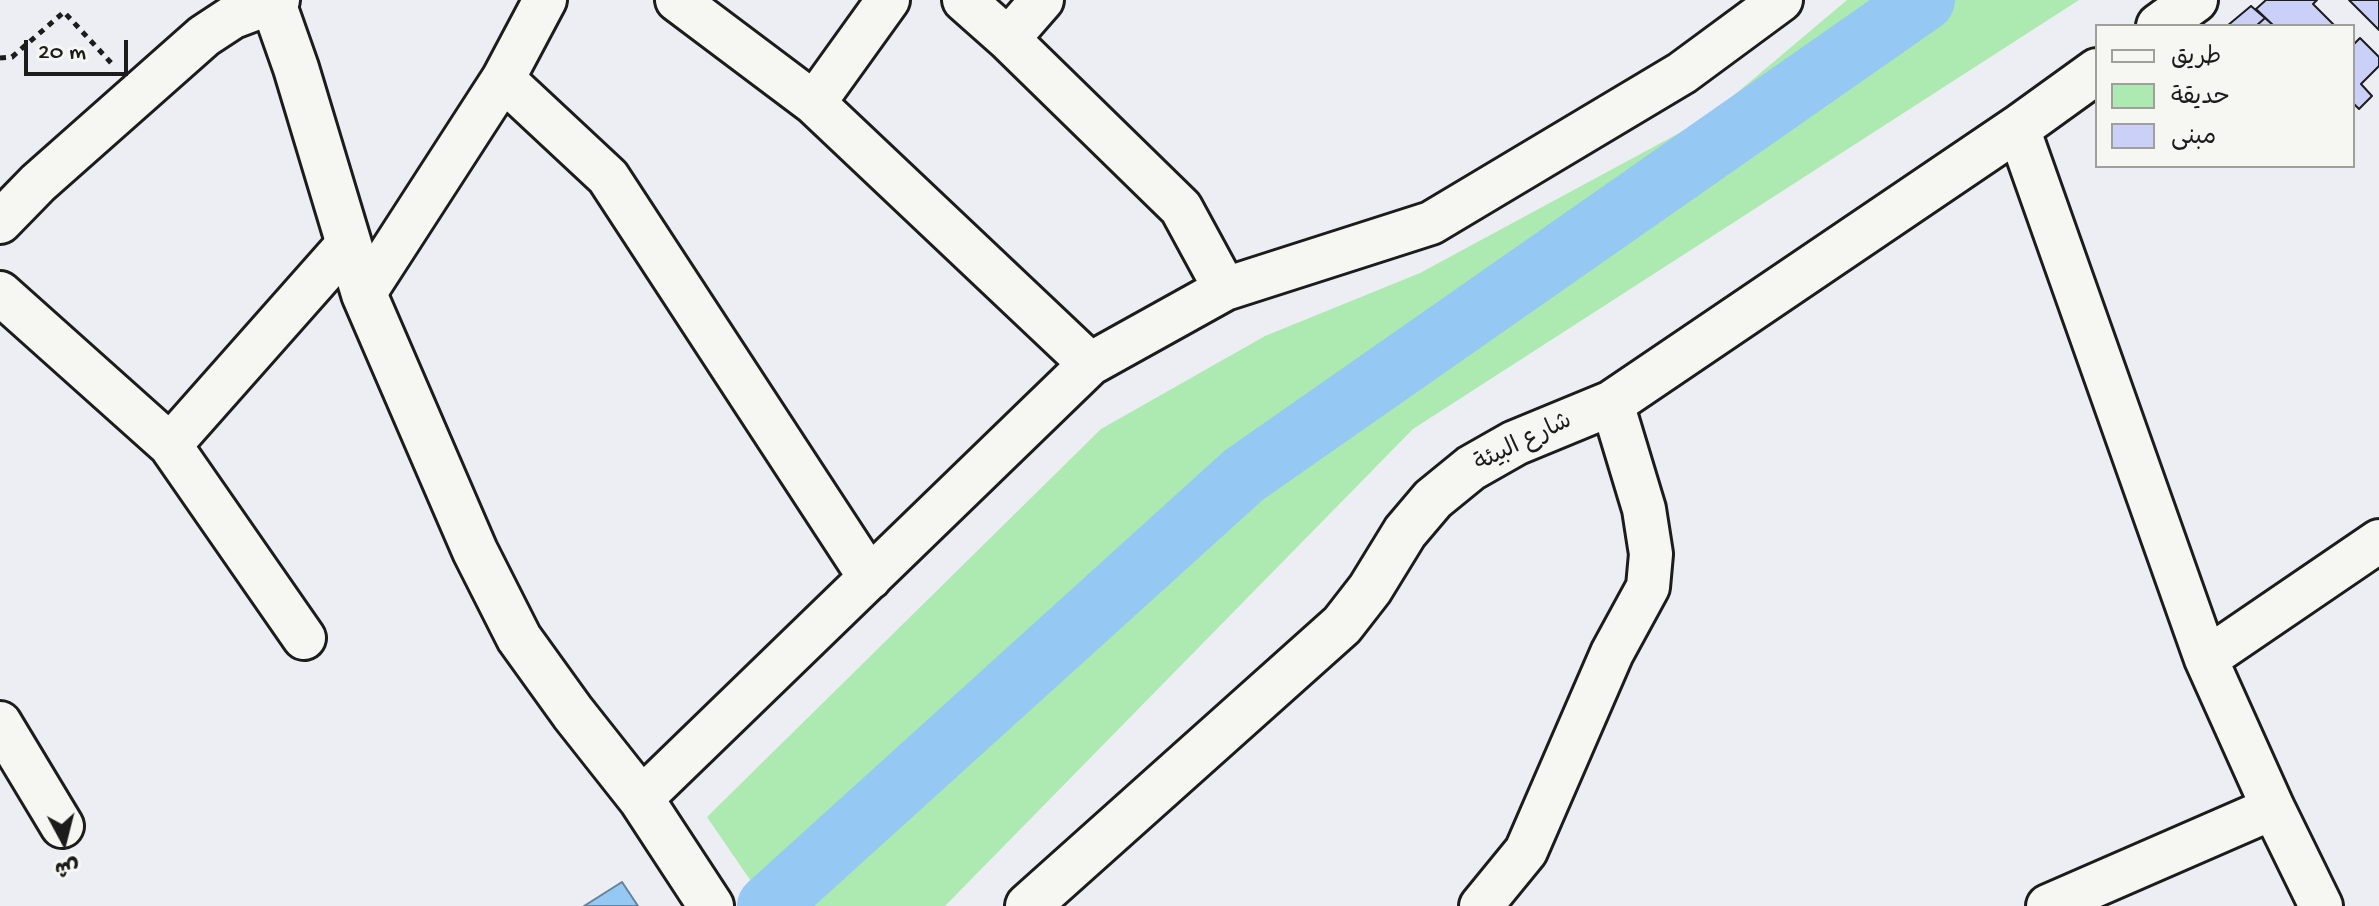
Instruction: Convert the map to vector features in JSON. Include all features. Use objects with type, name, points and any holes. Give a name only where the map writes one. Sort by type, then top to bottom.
[{"type":"street","points":[[364,294],[503,79],[545,0]]},
{"type":"street","points":[[677,0],[814,103],[1090,364]]},
{"type":"street","points":[[814,103],[888,0]]},
{"type":"street","points":[[964,0],[1181,208],[1225,289]]},
{"type":"street","points":[[1008,39],[1042,0]]},
{"type":"street","points":[[641,799],[1090,364],[1225,289],[1431,223],[1682,73],[1781,0]]},
{"type":"street","points":[[2162,24],[2195,0]]},
{"type":"street","points":[[0,222],[38,183],[204,36],[233,17],[275,1],[364,294],[475,551],[519,638],[641,799],[711,906]]},
{"type":"street","name":"شارع البيئة","points":[[1028,906],[1342,625],[1370,589],[1405,532],[1433,499],[1471,468],[1515,443],[1612,403],[2095,72]]},
{"type":"street","points":[[503,79],[608,177],[870,578]]},
{"type":"street","points":[[2018,128],[2206,659],[2321,906]]},
{"type":"street","points":[[170,445],[348,244]]},
{"type":"street","points":[[0,293],[170,445],[304,638]]},
{"type":"street","points":[[1481,906],[1526,851],[1612,653],[1648,587],[1651,554],[1644,509],[1612,403]]},
{"type":"street","points":[[2206,659],[2379,541]]},
{"type":"street","points":[[0,723],[62,826]]},
{"type":"street","points":[[2048,906],[2273,808]]},
{"type":"path","points":[[0,58],[12,57],[64,12],[139,93]]},
{"type":"green space","points":[[1847,0],[2079,0],[1413,429],[945,906],[768,906],[707,817],[1101,429],[1265,336],[1420,273],[1707,118]]},
{"type":"water","points":[[622,882],[638,906],[584,906]]},
{"type":"building","points":[[2266,0],[2317,0],[2313,4],[2333,24],[2272,24],[2256,9]]},
{"type":"building","points":[[2349,0],[2379,0],[2379,30]]},
{"type":"building","points":[[2251,6],[2265,18],[2258,24],[2229,24]]},
{"type":"building","points":[[2265,18],[2272,24],[2258,24]]},
{"type":"building","points":[[2360,38],[2379,57],[2379,66],[2361,84],[2372,96],[2359,109],[2355,105],[2355,43]]},
{"type":"waterway","points":[[768,906],[1244,475],[1924,0]]}]
